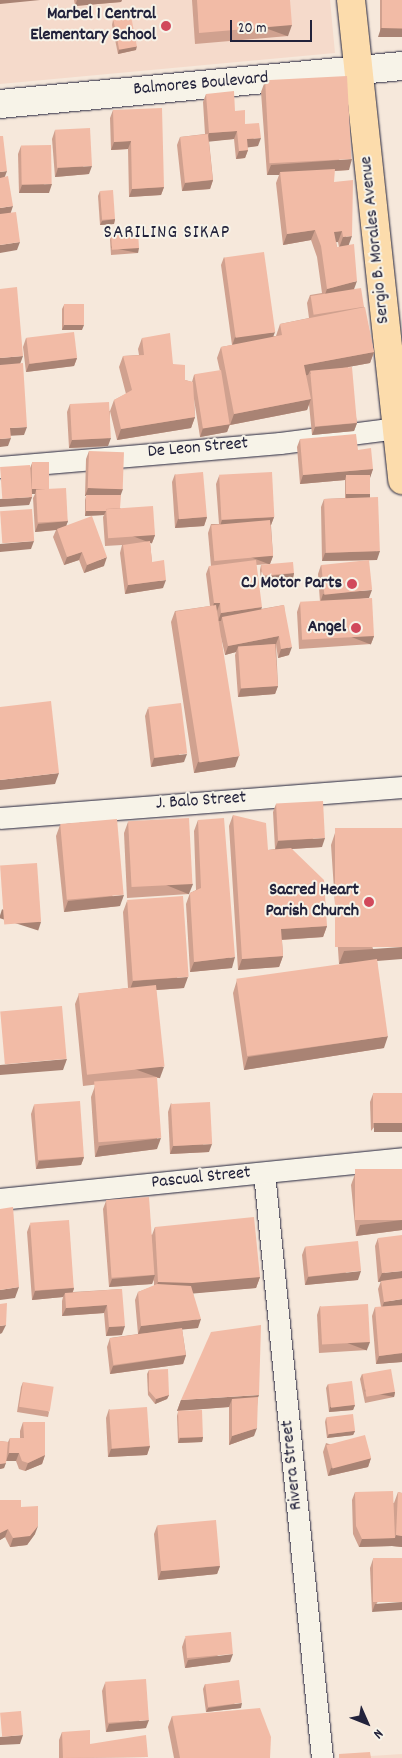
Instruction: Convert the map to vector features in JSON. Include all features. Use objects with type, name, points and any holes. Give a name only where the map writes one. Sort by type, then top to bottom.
[{"type":"main road","name":"Sergio B. Morales Avenue","points":[[350,0],[402,480]]},
{"type":"main road","name":"Balmores Boulevard","points":[[0,104],[402,66]]},
{"type":"street","name":"De Leon Street","points":[[0,468],[280,443],[396,428]]},
{"type":"street","name":"J. Balo Street","points":[[0,818],[402,787]]},
{"type":"street","name":"Pascual Street","points":[[0,1199],[402,1158]]},
{"type":"street","name":"Rivera Street","points":[[264,1173],[322,1758]]},
{"type":"shaded area","name":"Marbel 1 Central Elementary School","points":[[0,0],[330,0],[335,53],[0,84]]},
{"type":"shaded area","points":[[402,1754],[402,1758],[340,1758]]},
{"type":"building","points":[[197,0],[290,0],[292,25],[199,33]]},
{"type":"building","points":[[382,0],[402,0],[402,28],[382,28]]},
{"type":"building","points":[[131,16],[137,46],[119,50],[113,19]]},
{"type":"building","points":[[347,76],[351,159],[269,163],[265,80]]},
{"type":"building","points":[[234,91],[235,111],[245,110],[245,124],[259,123],[261,138],[247,139],[248,150],[239,151],[237,131],[209,133],[206,94]]},
{"type":"building","points":[[162,108],[164,187],[132,189],[131,141],[114,142],[113,110]]},
{"type":"building","points":[[90,128],[92,166],[57,168],[55,130]]},
{"type":"building","points":[[208,134],[213,180],[185,183],[180,137]]},
{"type":"building","points":[[0,136],[3,136],[7,171],[0,172]]},
{"type":"building","points":[[51,145],[52,184],[22,185],[21,146]]},
{"type":"building","points":[[335,169],[334,182],[353,180],[352,236],[343,237],[342,231],[334,232],[337,247],[354,244],[357,281],[327,289],[321,246],[315,230],[287,234],[280,172]]},
{"type":"building","points":[[8,176],[13,206],[0,208],[0,178]]},
{"type":"building","points":[[113,190],[115,219],[102,220],[100,191]]},
{"type":"building","points":[[16,212],[20,242],[0,245],[0,214]]},
{"type":"building","points":[[138,233],[139,248],[112,250],[111,235]]},
{"type":"building","points":[[264,252],[275,332],[236,338],[224,258]]},
{"type":"building","points":[[17,287],[23,356],[0,358],[0,289]]},
{"type":"building","points":[[361,288],[364,307],[314,315],[311,296]]},
{"type":"building","points":[[64,304],[84,304],[84,325],[64,325]]},
{"type":"building","points":[[365,307],[374,352],[304,365],[311,399],[234,414],[221,347],[282,335],[280,324]]},
{"type":"building","points":[[74,332],[77,358],[30,364],[26,338]]},
{"type":"building","points":[[170,333],[173,364],[185,365],[185,380],[193,382],[195,417],[121,429],[114,400],[132,390],[123,356],[144,355],[142,338]]},
{"type":"building","points":[[23,363],[27,427],[10,428],[11,438],[0,439],[0,365]]},
{"type":"building","points":[[352,367],[357,423],[315,426],[310,371]]},
{"type":"building","points":[[221,370],[230,424],[203,429],[194,374]]},
{"type":"building","points":[[109,402],[111,438],[72,440],[70,404]]},
{"type":"building","points":[[356,434],[358,450],[371,448],[373,469],[303,475],[300,439]]},
{"type":"building","points":[[89,451],[124,452],[123,489],[88,488]]},
{"type":"building","points":[[32,462],[49,462],[49,489],[32,489]]},
{"type":"building","points":[[30,465],[32,497],[2,499],[0,467]]},
{"type":"building","points":[[203,472],[207,517],[179,519],[175,474]]},
{"type":"building","points":[[272,472],[274,517],[221,520],[219,475]]},
{"type":"building","points":[[346,475],[370,475],[370,494],[346,494]]},
{"type":"building","points":[[66,488],[68,521],[38,523],[36,490]]},
{"type":"building","points":[[86,495],[121,495],[120,508],[106,509],[106,511],[86,511]]},
{"type":"building","points":[[378,497],[380,551],[326,553],[324,499]]},
{"type":"building","points":[[153,506],[155,535],[108,538],[106,509]]},
{"type":"building","points":[[32,509],[34,541],[2,543],[0,511]]},
{"type":"building","points":[[92,516],[107,557],[87,565],[82,552],[67,557],[57,529]]},
{"type":"building","points":[[270,520],[273,556],[214,561],[211,525]]},
{"type":"building","points":[[150,541],[152,562],[164,560],[166,580],[128,585],[123,545]]},
{"type":"building","points":[[256,560],[262,607],[221,613],[220,603],[214,603],[209,566]]},
{"type":"building","points":[[369,560],[372,590],[324,595],[321,565]]},
{"type":"building","points":[[293,562],[294,573],[262,576],[261,565]]},
{"type":"building","points":[[372,598],[374,636],[302,640],[300,602]]},
{"type":"building","points":[[216,605],[240,756],[199,763],[176,611]]},
{"type":"building","points":[[284,605],[292,647],[281,649],[279,636],[228,646],[222,617]]},
{"type":"building","points":[[275,644],[278,686],[241,688],[238,647]]},
{"type":"building","points":[[51,701],[59,773],[0,780],[0,707]]},
{"type":"building","points":[[181,703],[187,754],[154,758],[148,707]]},
{"type":"building","points":[[323,801],[325,838],[278,840],[276,803]]},
{"type":"building","points":[[233,815],[266,823],[268,850],[291,848],[324,880],[327,926],[281,929],[283,956],[242,959]]},
{"type":"building","points":[[189,818],[192,884],[132,887],[128,821]]},
{"type":"building","points":[[224,818],[235,957],[194,962],[190,893],[201,888],[198,820]]},
{"type":"building","points":[[117,819],[124,895],[67,900],[60,824]]},
{"type":"building","name":"Sacred Heart Parish Church","points":[[335,828],[402,828],[402,947],[335,947]]},
{"type":"building","points":[[37,863],[41,922],[4,924],[0,866]]},
{"type":"building","points":[[183,896],[189,977],[133,981],[127,900]]},
{"type":"building","points":[[377,959],[388,1036],[247,1056],[236,979]]},
{"type":"building","points":[[156,985],[165,1067],[87,1075],[78,993]]},
{"type":"building","points":[[62,1006],[67,1059],[5,1064],[0,1011]]},
{"type":"building","points":[[157,1077],[161,1138],[98,1142],[94,1081]]},
{"type":"building","points":[[373,1093],[402,1093],[402,1123],[373,1123]]},
{"type":"building","points":[[80,1101],[84,1157],[38,1160],[34,1104]]},
{"type":"building","points":[[210,1102],[212,1144],[173,1146],[171,1104]]},
{"type":"building","points":[[355,1169],[402,1169],[402,1220],[355,1220]]},
{"type":"building","points":[[149,1197],[154,1275],[112,1278],[106,1200]]},
{"type":"building","points":[[13,1207],[19,1287],[0,1290],[0,1209]]},
{"type":"building","points":[[254,1217],[260,1277],[192,1283],[158,1282],[155,1227]]},
{"type":"building","points":[[69,1220],[74,1288],[35,1291],[30,1223]]},
{"type":"building","points":[[402,1235],[402,1271],[382,1273],[378,1238]]},
{"type":"building","points":[[358,1241],[361,1271],[308,1276],[305,1247]]},
{"type":"building","points":[[402,1278],[402,1299],[384,1302],[381,1281]]},
{"type":"building","points":[[157,1284],[191,1286],[201,1319],[141,1326],[138,1292]]},
{"type":"building","points":[[122,1289],[125,1326],[109,1327],[107,1305],[66,1308],[65,1293]]},
{"type":"building","points":[[7,1303],[6,1325],[0,1326],[0,1304]]},
{"type":"building","points":[[368,1304],[370,1342],[322,1344],[320,1307]]},
{"type":"building","points":[[402,1305],[402,1353],[379,1356],[375,1307]]},
{"type":"building","points":[[261,1325],[259,1395],[181,1400],[211,1332]]},
{"type":"building","points":[[182,1328],[186,1355],[113,1365],[110,1338]]},
{"type":"building","points":[[168,1369],[169,1395],[156,1399],[149,1391],[149,1370]]},
{"type":"building","points":[[391,1369],[395,1392],[366,1397],[362,1374]]},
{"type":"building","points":[[352,1381],[355,1405],[331,1408],[328,1384]]},
{"type":"building","points":[[23,1382],[54,1387],[50,1412],[19,1407]]},
{"type":"building","points":[[258,1397],[257,1428],[232,1436],[232,1399]]},
{"type":"building","points":[[147,1407],[150,1446],[112,1449],[109,1410]]},
{"type":"building","points":[[202,1410],[203,1437],[179,1438],[178,1411]]},
{"type":"building","points":[[353,1414],[355,1431],[328,1434],[326,1417]]},
{"type":"building","points":[[23,1422],[45,1422],[45,1455],[28,1463],[22,1461],[19,1453],[9,1453],[10,1438],[24,1438]]},
{"type":"building","points":[[365,1435],[371,1458],[333,1469],[326,1445]]},
{"type":"building","points":[[0,1441],[8,1442],[6,1463],[0,1464]]},
{"type":"building","points":[[393,1491],[395,1538],[362,1539],[356,1526],[355,1492]]},
{"type":"building","points":[[398,1492],[402,1493],[402,1536],[396,1535]]},
{"type":"building","points":[[0,1500],[21,1500],[21,1507],[38,1506],[38,1526],[30,1536],[13,1538],[8,1529],[0,1533]]},
{"type":"building","points":[[216,1520],[220,1566],[161,1571],[157,1525]]},
{"type":"building","points":[[373,1558],[402,1558],[402,1602],[373,1602]]},
{"type":"building","points":[[231,1632],[233,1654],[187,1658],[185,1636]]},
{"type":"building","points":[[146,1679],[149,1720],[108,1723],[105,1682]]},
{"type":"building","points":[[239,1680],[242,1703],[208,1707],[205,1684]]},
{"type":"building","points":[[260,1708],[271,1737],[270,1758],[180,1758],[172,1716]]},
{"type":"building","points":[[21,1711],[23,1735],[2,1737],[0,1713]]},
{"type":"building","points":[[90,1730],[90,1744],[146,1735],[148,1757],[63,1758],[62,1732]]},
{"type":"building","points":[[370,1752],[371,1758],[339,1758],[339,1754]]},
{"type":"place","name":"Marbel 1 Central Elementary School","points":[[166,26]]},
{"type":"place","name":"CJ Motor Parts","points":[[352,584]]},
{"type":"place","name":"Angel","points":[[356,628]]},
{"type":"place","name":"Sacred Heart Parish Church","points":[[369,902]]},
{"type":"district","name":"SARILING SIKAP","points":[[167,234]]}]
